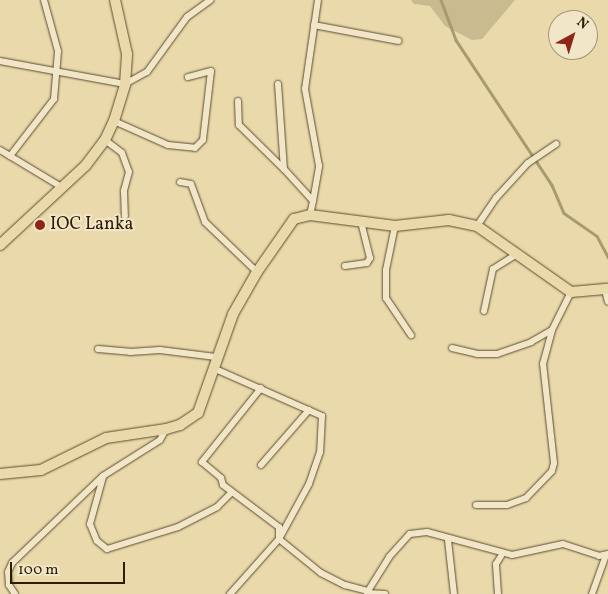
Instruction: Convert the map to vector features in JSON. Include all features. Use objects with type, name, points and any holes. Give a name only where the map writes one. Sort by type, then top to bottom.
[{"type":"main road","points":[[0,245],[63,188],[105,140],[114,121],[125,84],[127,54],[115,0]]},
{"type":"main road","points":[[0,474],[41,470],[106,438],[166,429],[180,425],[198,413],[216,357],[233,314],[257,272],[289,224],[310,214],[395,226],[449,220],[477,226],[571,292],[606,289]]},
{"type":"street","points":[[10,156],[54,99],[58,69],[54,29],[44,0]]},
{"type":"street","points":[[0,61],[58,69],[125,84],[147,72],[187,17],[210,0]]},
{"type":"street","points":[[310,214],[319,166],[305,89],[318,0]]},
{"type":"street","points":[[314,24],[399,41]]},
{"type":"street","points":[[114,121],[168,145],[195,148],[203,140],[210,70],[188,77]]},
{"type":"street","points":[[278,84],[284,169]]},
{"type":"street","points":[[238,101],[239,125],[284,169],[313,201]]},
{"type":"street","points":[[105,140],[122,153],[129,172],[124,191],[125,216]]},
{"type":"street","points":[[477,226],[496,198],[528,163],[556,144]]},
{"type":"street","points":[[0,150],[63,188]]},
{"type":"street","points":[[180,182],[191,184],[205,222],[257,272]]},
{"type":"street","points":[[345,266],[367,263],[370,258],[362,222]]},
{"type":"street","points":[[395,226],[386,270],[386,298],[411,335]]},
{"type":"street","points":[[484,311],[493,269],[516,254]]},
{"type":"street","points":[[606,289],[608,302]]},
{"type":"street","points":[[476,505],[507,505],[526,498],[552,471],[554,463],[543,364],[552,330],[571,292]]},
{"type":"street","points":[[452,348],[477,354],[497,354],[531,342],[552,330]]},
{"type":"street","points":[[98,349],[130,352],[160,350],[216,357]]},
{"type":"street","points":[[214,368],[322,416],[320,452],[309,484],[279,539],[230,594]]},
{"type":"street","points":[[260,388],[202,462],[231,493],[279,528],[279,539]]},
{"type":"street","points":[[261,465],[309,410]]},
{"type":"street","points":[[14,594],[9,585],[8,572],[12,563],[103,476],[160,440],[166,429]]},
{"type":"street","points":[[103,476],[90,524],[97,541],[107,549],[178,527],[217,507],[231,493]]},
{"type":"street","points":[[368,592],[389,557],[410,534],[427,532],[448,540],[512,555],[563,544],[599,556],[607,554]]},
{"type":"street","points":[[279,539],[321,573],[345,586],[385,594]]},
{"type":"street","points":[[448,540],[454,594]]},
{"type":"street","points":[[498,594],[496,564],[503,553]]},
{"type":"street","points":[[592,594],[607,554]]},
{"type":"street","points":[[343,594],[345,586]]},
{"type":"shaded area","points":[[411,0],[515,0],[482,39],[472,40],[445,26],[430,6],[414,4]]},
{"type":"waterway","points":[[441,0],[456,40],[552,185],[564,213],[597,236],[608,257]]},
{"type":"place","name":"IOC Lanka","points":[[40,225]]}]
